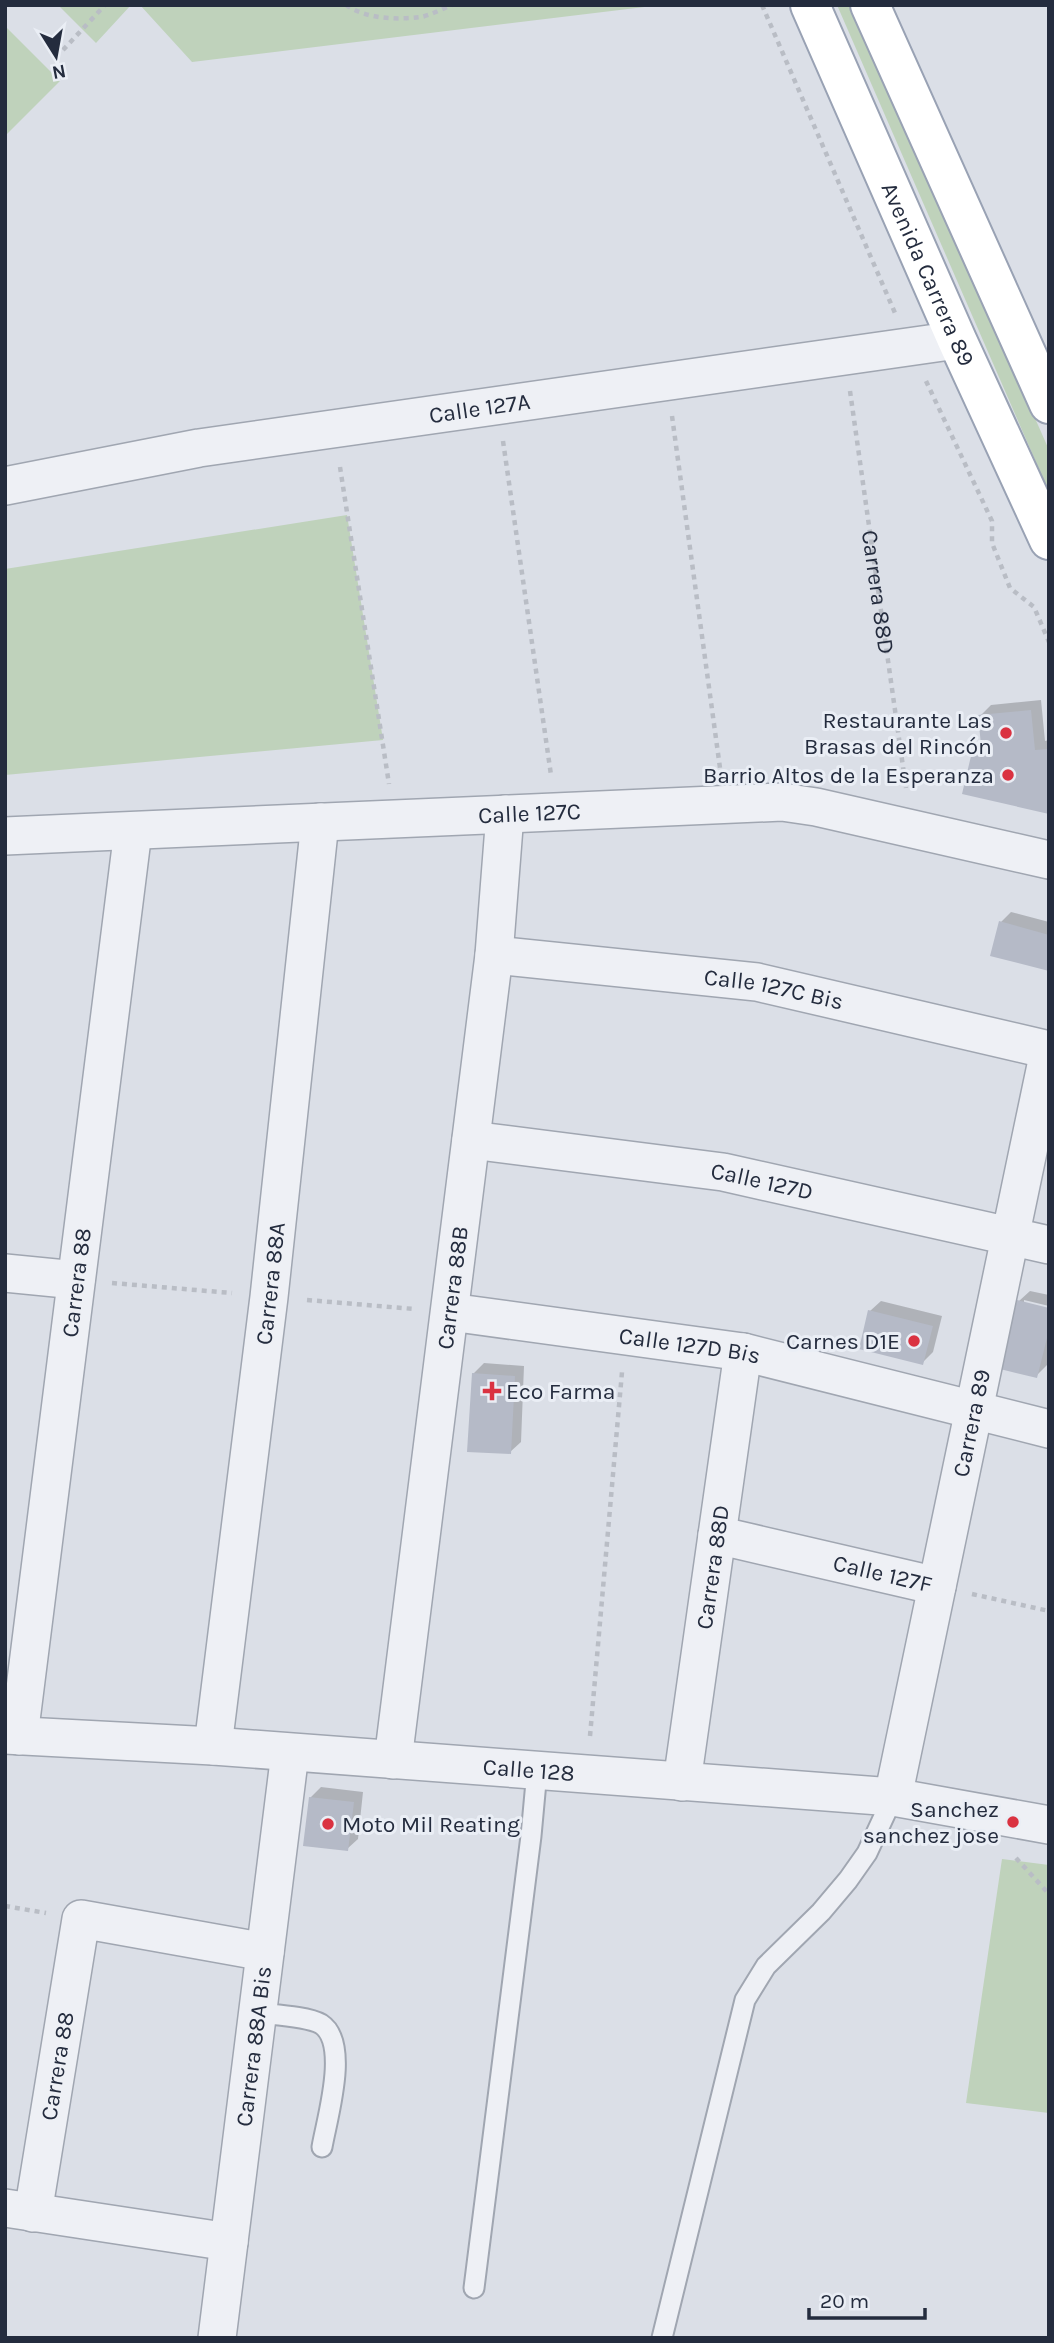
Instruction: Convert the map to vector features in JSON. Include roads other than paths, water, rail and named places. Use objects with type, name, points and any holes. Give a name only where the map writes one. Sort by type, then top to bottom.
[{"type":"main road","name":"Avenida Carrera 89","points":[[810,5],[957,340],[1049,540]]},
{"type":"main road","points":[[870,5],[1049,404]]},
{"type":"street","name":"Calle 127A","points":[[5,486],[200,448],[957,340]]},
{"type":"street","name":"Calle 127C","points":[[5,836],[782,802],[1049,860]]},
{"type":"street","name":"Carrera 88B","points":[[393,1760],[494,955],[505,814]]},
{"type":"street","name":"Carrera 88A","points":[[213,1746],[269,1297],[320,822]]},
{"type":"street","name":"Carrera 88","points":[[12,1735],[76,1280],[133,831]]},
{"type":"street","name":"Calle 127C Bis","points":[[494,955],[757,982],[1049,1051]]},
{"type":"street","name":"Carrera 89","points":[[893,1797],[1049,1051]]},
{"type":"street","name":"Calle 127D","points":[[471,1140],[723,1172],[1049,1245]]},
{"type":"street","points":[[5,1273],[76,1280]]},
{"type":"street","name":"Calle 127D Bis","points":[[450,1312],[743,1352],[1049,1429]]},
{"type":"street","name":"Carrera 88D","points":[[682,1782],[743,1352]]},
{"type":"street","name":"Calle 127F","points":[[717,1535],[937,1586]]},
{"type":"street","name":"Calle 128","points":[[12,1735],[213,1746],[893,1797],[1049,1825]]},
{"type":"street","name":"Carrera 88A Bis","points":[[217,2338],[290,1753]]},
{"type":"street","name":"Carrera 88","points":[[19,2210],[81,1919],[265,1952]]},
{"type":"street","points":[[19,2210],[229,2242]]},
{"type":"lane","points":[[474,2288],[537,1771]]},
{"type":"lane","points":[[662,2338],[745,2000],[766,1966],[821,1912],[848,1880],[867,1853],[893,1797]]},
{"type":"lane","points":[[257,2013],[319,2022],[330,2031],[335,2045],[335,2073],[322,2147]]},
{"type":"place","name":"Restaurante Las Brasas del Rincón","points":[[1006,733]]},
{"type":"place","name":"Barrio Altos de la Esperanza","points":[[1008,775]]},
{"type":"place","name":"Carnes D1E","points":[[914,1341]]},
{"type":"place","name":"Eco Farma","points":[[492,1391]]},
{"type":"place","name":"Sanchez sanchez jose","points":[[1013,1822]]},
{"type":"place","name":"Moto Mil Reating","points":[[328,1824]]}]
